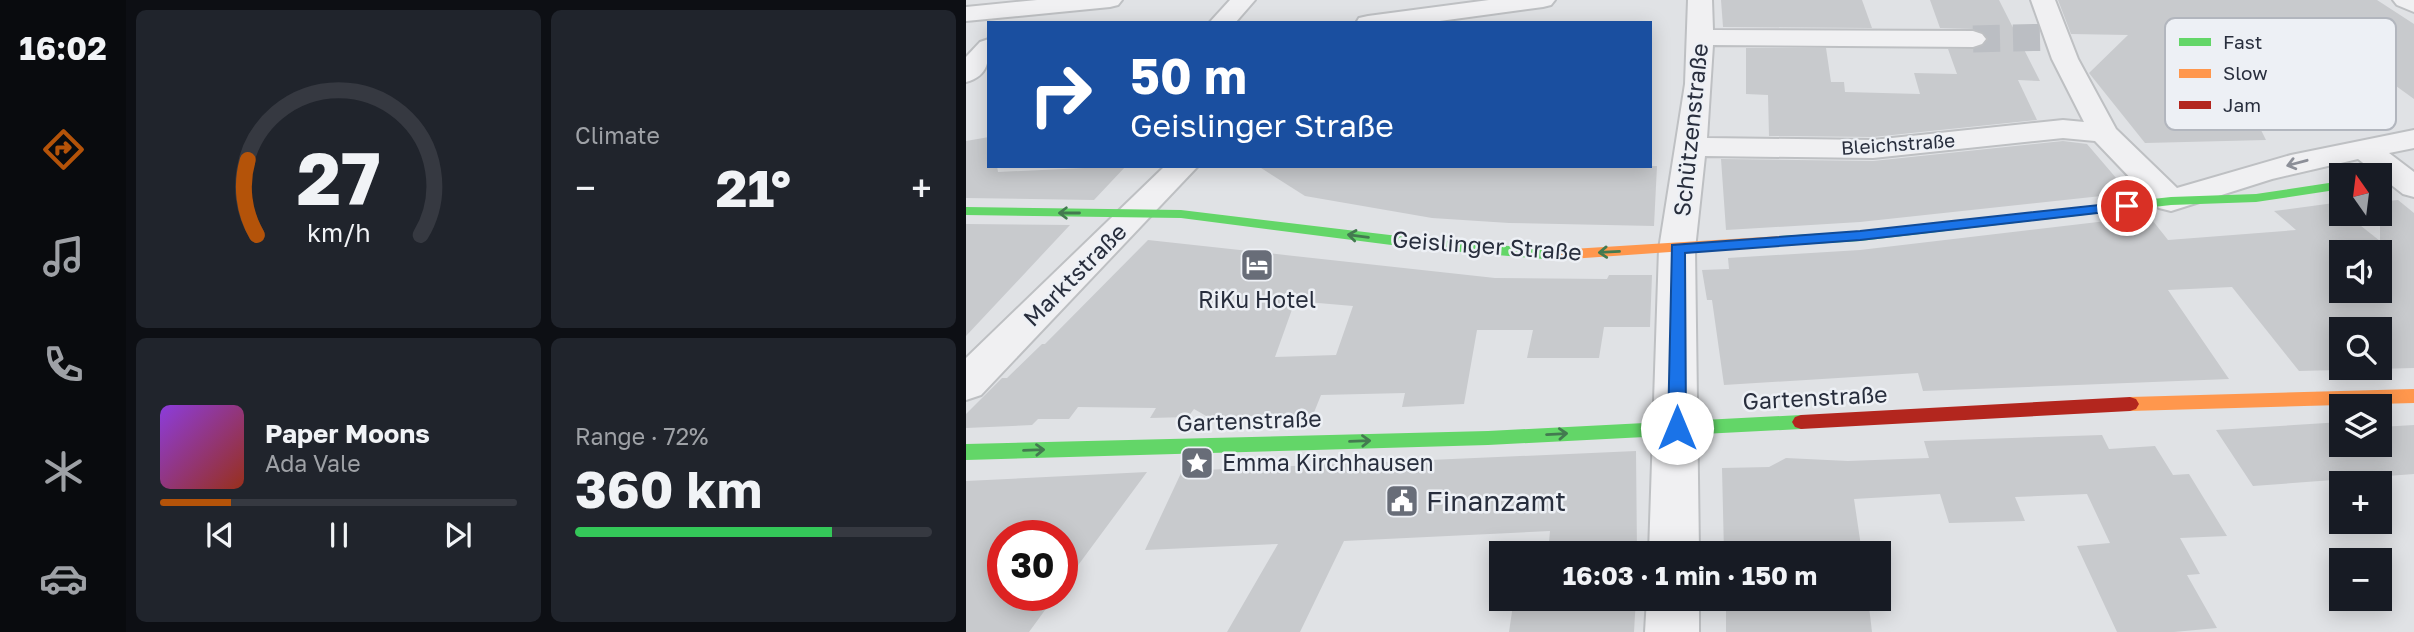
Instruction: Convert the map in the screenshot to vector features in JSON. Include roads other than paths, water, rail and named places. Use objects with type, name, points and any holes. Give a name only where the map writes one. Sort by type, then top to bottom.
[{"type":"street","points":[[966,14],[1110,0]]},
{"type":"street","points":[[1223,21],[1243,0]]},
{"type":"street","points":[[1379,21],[1476,4],[1543,0]]},
{"type":"street","name":"Schützenstraße","points":[[1674,541],[1677,249],[1691,147],[1701,37],[1700,0]]},
{"type":"street","points":[[2043,0],[2065,59],[2105,132],[2171,201]]},
{"type":"street","points":[[2405,0],[2414,5]]},
{"type":"street","points":[[1701,37],[1973,38]]},
{"type":"street","points":[[966,75],[987,49]]},
{"type":"street","points":[[966,75],[987,73]]},
{"type":"street","name":"Bleichstraße","points":[[1691,147],[1873,149],[2063,129],[2105,132]]},
{"type":"street","name":"Geislinger Straße","points":[[2171,201],[2216,185],[2363,148],[2414,139]]},
{"type":"street","points":[[2363,148],[2402,179]]},
{"type":"street","name":"Marktstraße","points":[[966,384],[1181,168]]},
{"type":"street","name":"Geislinger Straße","points":[[966,211],[1181,214],[1415,243],[1559,255],[1860,236],[2171,201],[2256,198],[2329,187]]},
{"type":"street","name":"Gartenstraße","points":[[966,452],[1488,438],[2138,404],[2414,396]]},
{"type":"street","points":[[1672,632],[1673,611]]},
{"type":"tunnel","points":[[1973,39],[2058,37]]},
{"type":"place","name":"RiKu Hotel","points":[[1257,265]]},
{"type":"place","name":"Emma Kirchhausen","points":[[1197,463]]},
{"type":"place","name":"Finanzamt","points":[[1402,501]]}]
